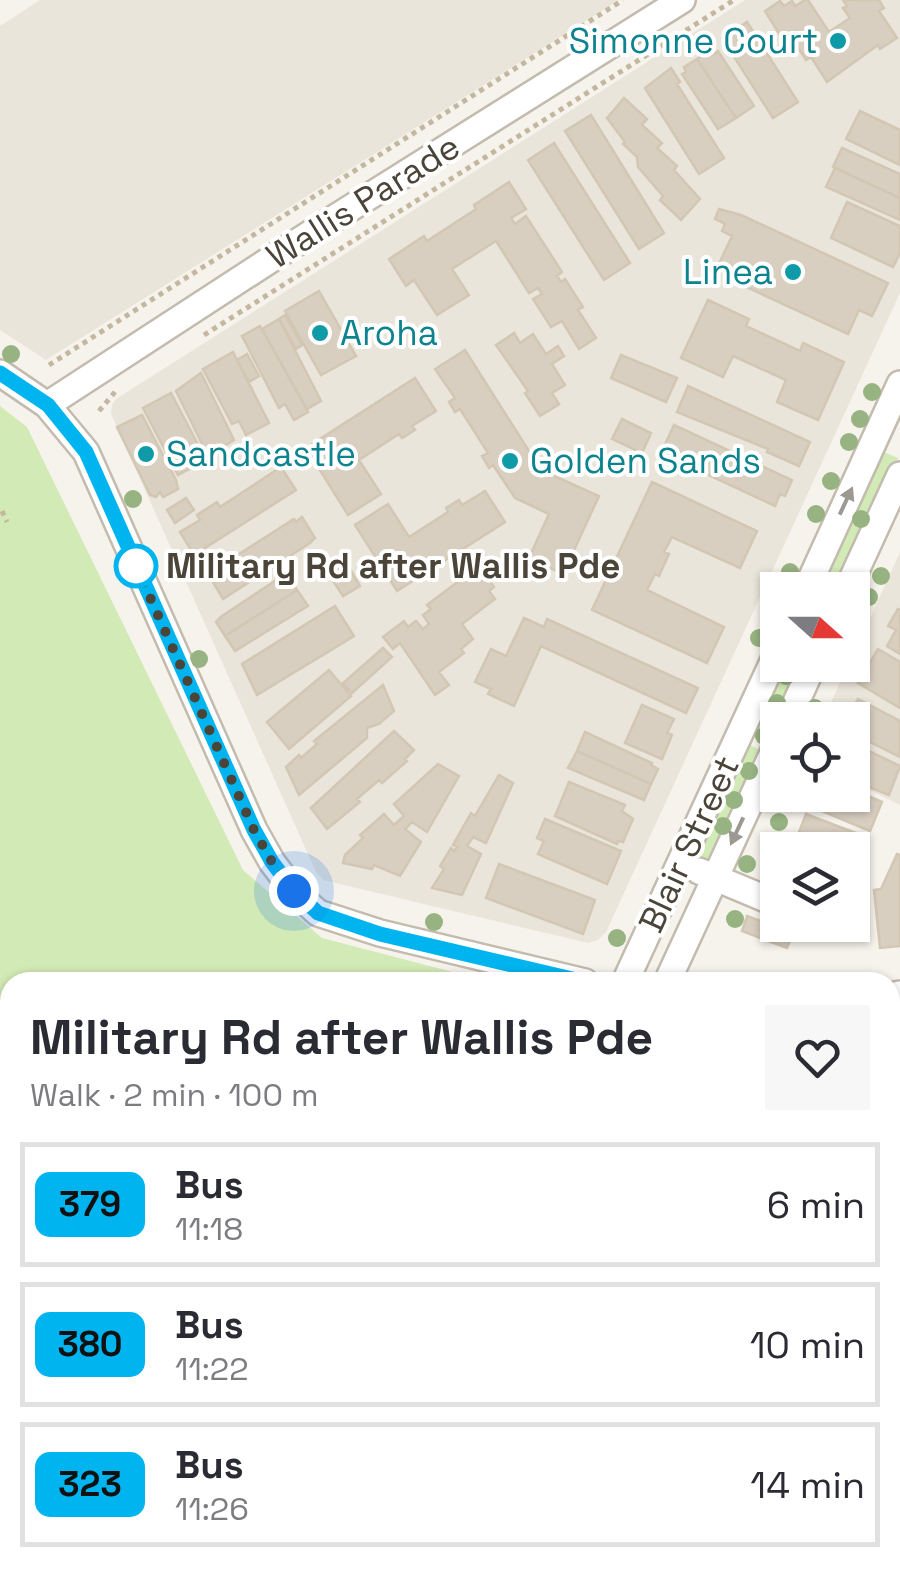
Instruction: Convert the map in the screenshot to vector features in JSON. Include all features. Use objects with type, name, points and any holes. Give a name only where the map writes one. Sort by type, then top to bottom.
[{"type":"street","name":"Wallis Parade","points":[[48,405],[322,226],[682,0]]},
{"type":"street","points":[[0,373],[48,405],[86,452],[254,830],[272,862],[306,904],[334,920],[364,929],[543,972]]},
{"type":"street","points":[[814,572],[900,384]]},
{"type":"street","points":[[856,572],[900,476]]},
{"type":"street","name":"Blair Street","points":[[630,972],[764,682]]},
{"type":"street","name":"Blair Street","points":[[672,972],[760,781]]},
{"type":"street","points":[[680,863],[760,897]]},
{"type":"path","points":[[49,365],[624,0]]},
{"type":"path","points":[[196,341],[734,0]]},
{"type":"path","points":[[98,411],[116,392]]},
{"type":"path","points":[[2,511],[6,522]]},
{"type":"shaded area","points":[[40,0],[619,0],[46,360],[0,330],[0,26]]},
{"type":"shaded area","points":[[745,0],[900,0],[900,293],[772,572],[760,572],[760,597],[606,932],[598,940],[588,943],[323,880],[316,872],[111,414],[116,399]]},
{"type":"shaded area","points":[[900,552],[900,805],[870,790],[870,702],[831,702],[840,682],[870,682],[870,618]]},
{"type":"green space","points":[[0,406],[27,427],[243,870],[322,938],[453,972],[0,972]]},
{"type":"green space","points":[[877,449],[898,458],[846,572],[827,572]]},
{"type":"green space","points":[[772,682],[796,682],[787,702],[763,702]]},
{"type":"green space","points":[[760,708],[760,740],[748,734]]},
{"type":"green space","points":[[744,742],[760,750],[760,760],[711,864],[692,859]]},
{"type":"building","name":"Simonne Court","points":[[805,0],[829,32],[850,18],[843,0],[879,0],[884,8],[879,11],[897,38],[880,49],[878,45],[827,82],[811,57],[806,60],[795,43],[788,48],[765,11],[780,1],[784,6],[792,1],[795,6]]},
{"type":"building","points":[[747,22],[798,102],[773,118],[722,38]]},
{"type":"building","points":[[710,50],[713,55],[718,51],[754,106],[736,118],[697,59]]},
{"type":"building","points":[[697,59],[736,118],[718,129],[682,74],[686,72],[684,67]]},
{"type":"building","points":[[671,68],[724,158],[699,174],[645,88]]},
{"type":"building","points":[[624,98],[647,119],[642,125],[662,143],[657,148],[677,166],[674,170],[700,199],[681,220],[660,200],[663,196],[638,167],[637,157],[623,144],[607,118]]},
{"type":"building","points":[[860,111],[900,130],[900,165],[846,139]]},
{"type":"building","points":[[591,115],[664,233],[639,249],[565,131]]},
{"type":"building","points":[[554,143],[630,263],[604,280],[528,160]]},
{"type":"building","points":[[842,148],[900,174],[900,198],[833,167]]},
{"type":"building","points":[[835,168],[900,198],[900,220],[826,187]]},
{"type":"building","points":[[509,182],[526,209],[511,218],[515,224],[526,216],[562,272],[557,276],[561,282],[565,279],[583,307],[578,310],[596,338],[579,349],[562,321],[551,327],[533,299],[542,294],[538,288],[529,293],[496,241],[452,269],[469,295],[437,315],[414,280],[406,286],[389,259],[424,236],[427,241]]},
{"type":"building","points":[[847,202],[900,226],[900,253],[893,267],[831,238]]},
{"type":"building","name":"Linea","points":[[719,209],[741,215],[888,283],[872,316],[859,310],[848,334],[729,279],[731,275],[717,268],[732,236],[722,231],[725,224],[715,219]]},
{"type":"building","name":"Aroha","points":[[319,291],[356,356],[321,375],[285,311]]},
{"type":"building","points":[[708,300],[749,319],[746,326],[800,351],[803,343],[844,362],[818,420],[777,402],[786,380],[733,356],[723,377],[681,358]]},
{"type":"building","points":[[285,315],[302,345],[296,349],[279,319]]},
{"type":"building","points":[[279,319],[321,401],[307,409],[262,329]]},
{"type":"building","points":[[260,326],[308,412],[294,420],[285,404],[279,408],[242,336]]},
{"type":"building","points":[[514,333],[520,343],[533,334],[546,354],[558,346],[564,356],[552,364],[565,385],[552,393],[559,404],[540,416],[496,345]]},
{"type":"building","name":"Golden Sands","points":[[465,350],[541,470],[599,496],[563,574],[529,558],[549,514],[515,498],[493,465],[489,468],[482,456],[488,453],[460,409],[455,412],[449,402],[455,398],[435,369]]},
{"type":"building","points":[[233,352],[269,423],[246,435],[239,421],[232,424],[203,369]]},
{"type":"building","points":[[247,354],[259,376],[249,382],[237,360]]},
{"type":"building","points":[[621,355],[677,378],[666,402],[611,378]]},
{"type":"building","points":[[201,373],[234,440],[208,456],[176,391]]},
{"type":"building","points":[[415,378],[436,411],[412,426],[415,430],[402,438],[399,434],[359,460],[381,494],[348,515],[306,448]]},
{"type":"building","points":[[688,386],[810,442],[799,466],[677,412]]},
{"type":"building","points":[[171,393],[206,460],[178,475],[143,408]]},
{"type":"building","name":"Sandcastle","points":[[142,415],[176,480],[178,489],[163,497],[160,492],[156,497],[150,495],[117,427]]},
{"type":"building","points":[[622,419],[651,433],[642,453],[612,439]]},
{"type":"building","points":[[674,425],[792,480],[785,496],[780,494],[775,506],[661,453]]},
{"type":"building","points":[[281,467],[296,490],[194,555],[180,532],[200,520],[197,515],[217,502],[220,507]]},
{"type":"building","points":[[652,482],[757,531],[740,568],[672,537],[659,576],[655,574],[647,590],[724,627],[707,663],[592,610]]},
{"type":"building","points":[[485,491],[505,522],[397,591],[355,525],[388,504],[409,537],[448,512],[446,508],[459,500],[462,505]]},
{"type":"building","points":[[186,498],[194,510],[175,523],[167,510]]},
{"type":"building","points":[[302,517],[315,538],[223,599],[208,574]]},
{"type":"building","points":[[346,562],[360,586],[343,596],[328,573]]},
{"type":"building","points":[[479,566],[494,587],[489,591],[495,599],[462,624],[473,639],[461,649],[464,653],[439,672],[449,685],[435,695],[400,643],[393,649],[383,637],[404,621],[408,627],[416,621],[423,629],[429,624],[423,615],[431,609],[427,605]]},
{"type":"building","points":[[287,573],[297,590],[225,636],[216,622]]},
{"type":"building","points":[[297,590],[308,606],[235,651],[225,636]]},
{"type":"building","points":[[335,606],[354,636],[257,695],[242,664]]},
{"type":"building","points":[[898,609],[900,654],[887,646],[896,630],[888,626]]},
{"type":"building","points":[[524,618],[544,627],[547,619],[698,688],[686,713],[541,646],[514,706],[488,694],[491,689],[475,682],[491,649],[506,656]]},
{"type":"building","points":[[383,648],[392,657],[352,693],[343,683]]},
{"type":"building","points":[[878,649],[900,662],[900,708],[858,683],[870,682],[870,663]]},
{"type":"building","points":[[329,670],[351,696],[289,749],[267,722]]},
{"type":"building","points":[[383,685],[394,711],[379,724],[367,728],[367,738],[299,795],[286,767]]},
{"type":"building","points":[[642,705],[674,719],[662,759],[625,743]]},
{"type":"building","points":[[870,705],[900,721],[900,757],[870,742]]},
{"type":"building","points":[[394,731],[414,750],[407,761],[382,783],[379,780],[327,829],[311,808]]},
{"type":"building","points":[[585,732],[652,763],[658,769],[651,784],[577,751]]},
{"type":"building","points":[[577,751],[651,784],[644,800],[568,768]]},
{"type":"building","points":[[870,752],[900,766],[889,795],[870,787]]},
{"type":"building","points":[[438,764],[459,776],[427,832],[412,822],[405,829],[421,842],[400,876],[374,865],[372,869],[343,863],[345,855],[363,838],[360,835],[384,814],[394,825],[404,816],[394,804]]},
{"type":"building","points":[[499,775],[513,783],[486,843],[473,837],[467,846],[481,854],[462,895],[432,888],[444,869],[440,866],[451,848],[454,851],[457,847],[453,845],[471,813],[475,816]]},
{"type":"building","points":[[569,782],[625,805],[622,811],[633,819],[623,842],[617,844],[555,816]]},
{"type":"building","points":[[870,797],[882,802],[870,831],[824,812],[870,812]]},
{"type":"building","points":[[806,814],[853,832],[799,832]]},
{"type":"building","points":[[545,819],[621,851],[607,884],[538,854],[544,841],[537,838]]},
{"type":"building","points":[[897,854],[900,946],[880,948],[874,890],[881,889]]},
{"type":"building","points":[[499,864],[595,900],[583,934],[486,898]]},
{"type":"building","points":[[747,916],[760,921],[760,938],[742,931]]},
{"type":"bus line","name":"379","points":[[0,373],[48,405],[86,452],[254,830],[294,891],[318,913],[334,920],[542,972]]},
{"type":"place","name":"Simonne Court","points":[[838,41]]},
{"type":"place","name":"Linea","points":[[793,272]]},
{"type":"place","name":"Aroha","points":[[320,333]]},
{"type":"place","name":"Sandcastle","points":[[146,454]]},
{"type":"place","name":"Golden Sands","points":[[510,461]]},
{"type":"place","name":"Military Rd after Wallis Pde","points":[[136,566]]},
{"type":"route","points":[[136,566],[254,830],[294,891]]}]
